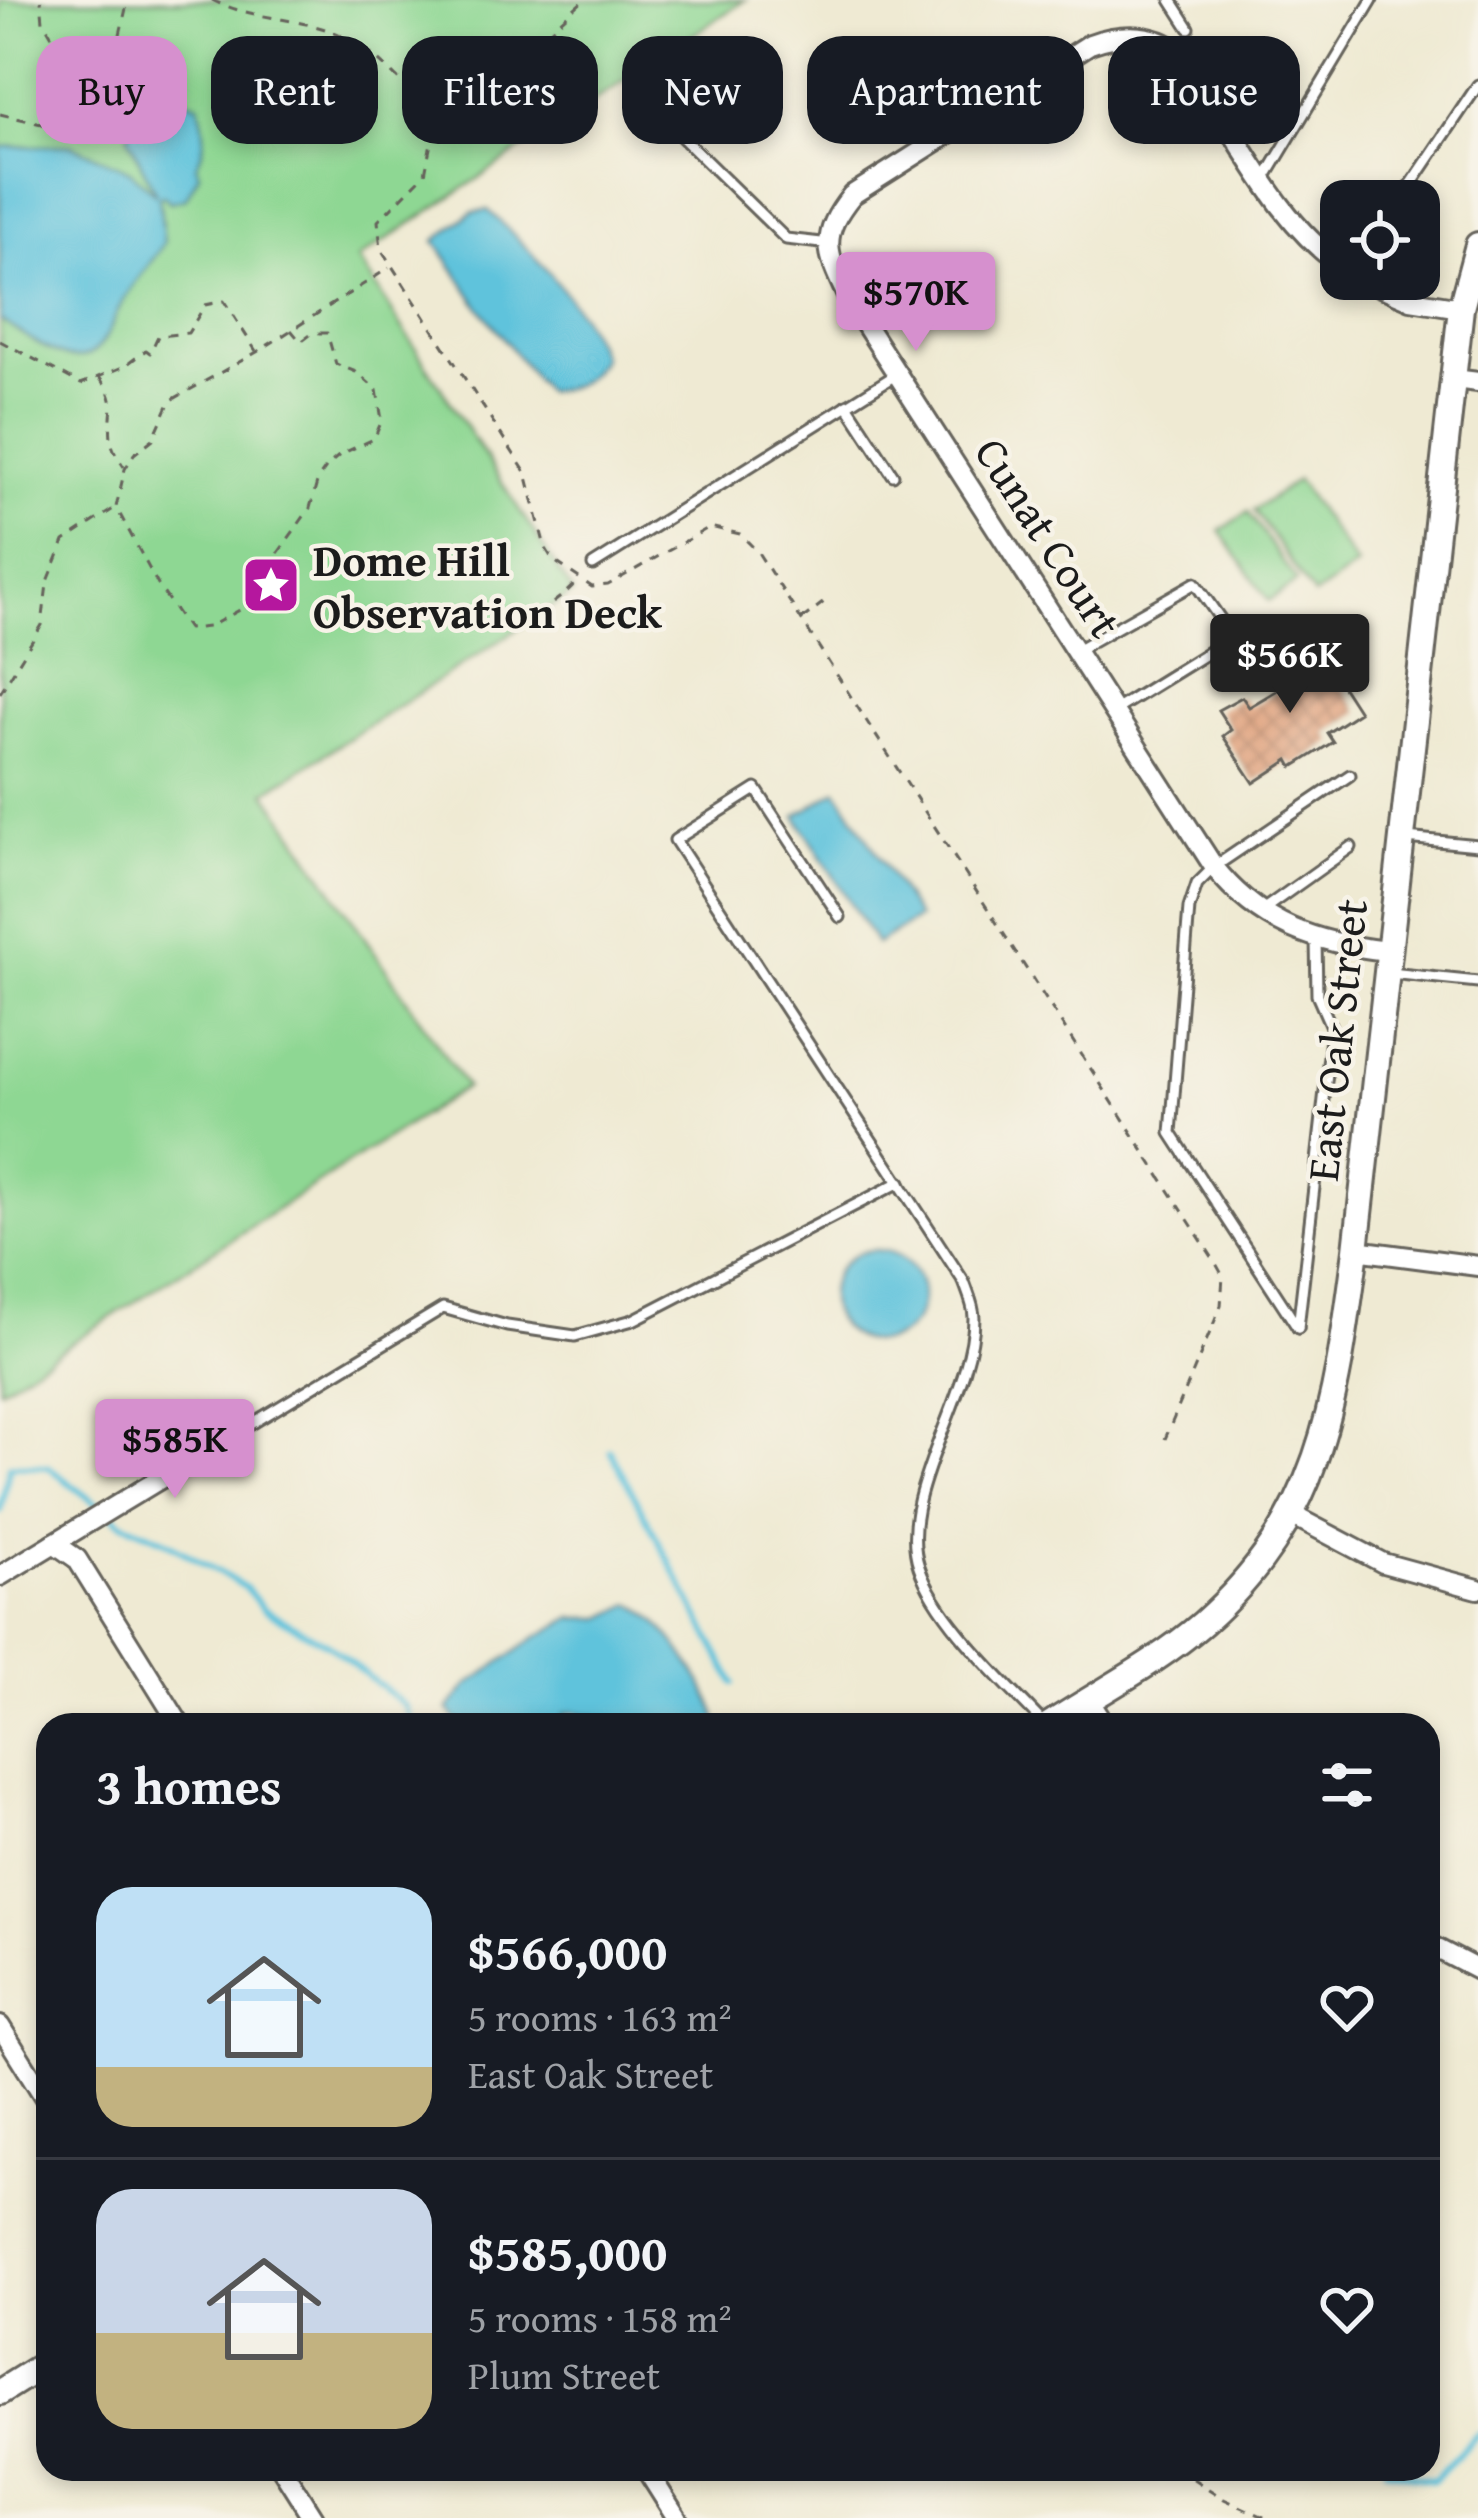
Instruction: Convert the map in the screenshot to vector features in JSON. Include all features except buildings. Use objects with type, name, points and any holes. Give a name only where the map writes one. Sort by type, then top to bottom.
[{"type":"street","points":[[830,244],[830,222],[851,195],[1090,44],[1121,33],[1154,40],[1183,56],[1264,180],[1320,251]]},
{"type":"street","name":"Cunat Court","points":[[830,244],[830,260],[847,296],[1214,867],[1259,913],[1316,939],[1386,962]]},
{"type":"street","name":"East Oak Street","points":[[1066,1713],[1200,1626],[1258,1566],[1292,1516],[1333,1403],[1356,1250],[1402,837],[1466,380],[1461,308],[1478,244]]},
{"type":"street","points":[[1412,300],[1461,308]]},
{"type":"street","points":[[1356,1250],[1478,1265]]},
{"type":"street","points":[[0,1576],[193,1459]]},
{"type":"street","points":[[1292,1516],[1383,1564],[1478,1589]]},
{"type":"street","points":[[54,1543],[77,1558],[172,1713]]},
{"type":"street","points":[[1088,1699],[1097,1713]]},
{"type":"street","points":[[1440,1950],[1478,1970]]},
{"type":"street","points":[[0,2026],[36,2084]]},
{"type":"street","points":[[0,2392],[36,2370]]},
{"type":"street","points":[[289,2481],[314,2518]]},
{"type":"street","points":[[654,2481],[677,2518]]},
{"type":"lane","points":[[1171,0],[1190,28]]},
{"type":"lane","points":[[1264,180],[1372,0]]},
{"type":"lane","points":[[1414,180],[1478,85]]},
{"type":"lane","points":[[689,144],[786,239],[830,244]]},
{"type":"lane","points":[[593,565],[897,374]]},
{"type":"lane","points":[[847,405],[893,475]]},
{"type":"lane","points":[[1075,650],[1195,583],[1233,637],[1114,711]]},
{"type":"lane","points":[[1316,939],[1317,994],[1332,1029],[1298,1328],[1171,1133],[1189,908],[1197,884],[1214,867],[1351,775]]},
{"type":"lane","points":[[840,917],[756,788],[675,840],[964,1282],[974,1315],[964,1378],[938,1439],[915,1526],[919,1567],[954,1627],[1036,1713]]},
{"type":"lane","points":[[1402,837],[1478,845]]},
{"type":"lane","points":[[1259,913],[1351,847]]},
{"type":"lane","points":[[1386,962],[1478,982]]},
{"type":"lane","points":[[193,1459],[443,1308],[507,1326],[575,1336],[633,1320],[900,1182]]},
{"type":"path","points":[[41,0],[43,21],[52,36]]},
{"type":"path","points":[[120,36],[128,0]]},
{"type":"path","points":[[212,0],[235,10],[339,34],[402,85]]},
{"type":"path","points":[[543,36],[584,0]]},
{"type":"path","points":[[0,114],[36,124]]},
{"type":"path","points":[[431,144],[425,174],[378,221],[381,249],[526,473],[545,548],[553,560],[592,587],[608,585],[710,527],[740,534],[757,551],[1222,1276],[1221,1306],[1165,1439]]},
{"type":"path","points":[[291,330],[301,342],[313,333],[327,333],[336,364],[356,372],[377,390],[382,420],[374,439],[340,454],[318,479],[310,508],[276,556],[279,588],[209,627],[188,629],[116,507],[125,469],[134,454],[153,439],[170,400],[257,352],[291,330],[392,266]]},
{"type":"path","points":[[0,341],[81,384],[125,366],[146,350],[150,353],[158,336],[188,333],[206,305],[224,301],[257,352]]},
{"type":"path","points":[[98,376],[111,392],[115,408],[110,437],[125,469]]},
{"type":"path","points":[[0,693],[42,625],[46,584],[64,541],[116,507]]},
{"type":"path","points":[[504,625],[535,615],[566,595],[579,579]]},
{"type":"path","points":[[802,619],[824,602]]},
{"type":"path","points":[[1196,2481],[1265,2518]]},
{"type":"green space","points":[[0,0],[745,0],[691,36],[622,36],[622,82],[598,98],[598,36],[402,36],[402,144],[530,144],[358,259],[573,593],[266,792],[466,1087],[0,1389]]},
{"type":"green space","points":[[1297,480],[1357,566],[1314,596],[1254,510]]},
{"type":"green space","points":[[1248,512],[1297,582],[1269,601],[1220,531]]},
{"type":"water","points":[[187,100],[198,104],[204,135],[196,165],[199,174],[186,198],[170,202],[159,197],[164,243],[95,351],[75,358],[58,353],[0,320],[0,147],[72,145],[130,171],[156,195],[132,144],[187,144]]},
{"type":"water","points":[[488,210],[553,278],[592,336],[602,357],[579,383],[545,392],[435,241],[472,212]]},
{"type":"water","points":[[837,790],[918,918],[876,944],[796,816]]},
{"type":"water","points":[[876,1250],[894,1253],[909,1263],[919,1278],[919,1314],[909,1329],[894,1339],[876,1342],[858,1339],[843,1329],[833,1314],[830,1296],[833,1278],[843,1263],[858,1253]]},
{"type":"water","points":[[631,1604],[643,1610],[685,1656],[715,1713],[451,1713],[448,1709],[468,1685],[535,1638],[572,1618],[603,1618]]},
{"type":"waterway","points":[[610,1450],[734,1683]]},
{"type":"waterway","points":[[0,1511],[10,1465],[48,1467],[121,1522],[164,1540],[246,1588],[263,1609],[329,1645],[408,1713]]},
{"type":"waterway","points":[[1440,2473],[1478,2434]]},
{"type":"place","name":"Dome Hill Observation Deck","points":[[271,585]]}]
